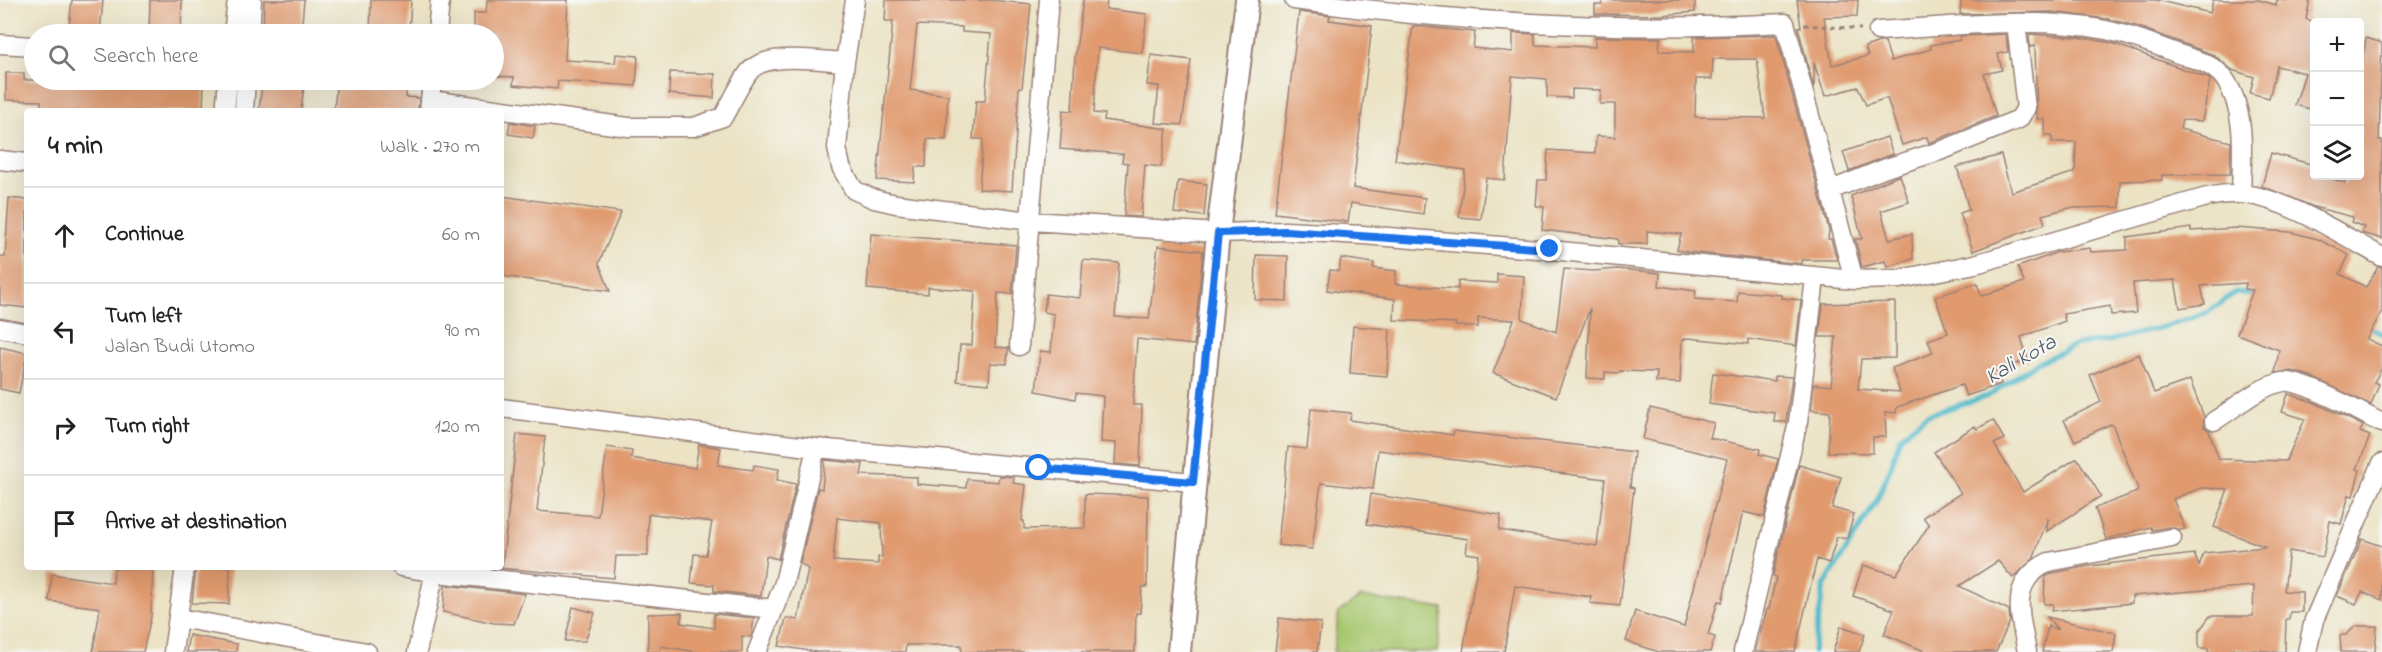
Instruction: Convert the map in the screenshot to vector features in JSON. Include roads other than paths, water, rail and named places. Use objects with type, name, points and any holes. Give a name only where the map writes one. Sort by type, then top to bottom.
[{"type":"street","points":[[234,24],[237,0]]},
{"type":"street","points":[[250,24],[252,0]]},
{"type":"street","points":[[438,24],[440,0]]},
{"type":"street","points":[[855,0],[845,62],[837,148],[841,167],[854,190],[874,199],[896,204],[1031,221],[1218,233],[1286,231],[1363,235],[1550,249],[1815,278],[1854,280],[1900,279],[1975,264],[2207,197],[2241,194],[2260,198],[2320,222],[2382,257]]},
{"type":"street","points":[[1019,346],[1049,0]]},
{"type":"street","points":[[1179,652],[1193,482],[1218,233],[1247,0]]},
{"type":"street","points":[[1294,0],[1374,11],[1531,25],[1688,28],[1785,23],[1854,280]]},
{"type":"street","points":[[1831,190],[2019,119],[2026,108],[2016,23]]},
{"type":"street","points":[[1878,30],[2016,23],[2106,30],[2146,42],[2216,69],[2224,78],[2234,97],[2239,115],[2242,151],[2241,194]]},
{"type":"street","points":[[0,44],[24,45]]},
{"type":"street","points":[[504,113],[628,127],[694,127],[723,117],[750,70],[763,62],[781,59],[845,62]]},
{"type":"street","points":[[225,108],[227,90]]},
{"type":"street","points":[[244,108],[245,90]]},
{"type":"street","points":[[431,90],[429,105],[456,108]]},
{"type":"street","points":[[0,160],[24,163]]},
{"type":"street","points":[[1743,652],[1798,422],[1815,278]]},
{"type":"street","points":[[0,328],[24,332]]},
{"type":"street","points":[[2214,422],[2271,386],[2286,381],[2346,404],[2382,423]]},
{"type":"street","points":[[504,408],[816,448],[1193,482]]},
{"type":"street","points":[[757,652],[784,583],[816,448]]},
{"type":"street","points":[[2307,652],[2314,620],[2382,463]]},
{"type":"street","points":[[2027,652],[2020,616],[2021,595],[2024,579],[2034,569],[2049,562],[2172,538]]},
{"type":"street","points":[[173,652],[185,570]]},
{"type":"street","points":[[417,652],[436,570],[774,609]]},
{"type":"street","points":[[179,618],[368,652]]},
{"type":"waterway","name":"Kali Kota","points":[[1813,652],[1824,586],[1877,500],[1900,437],[1927,415],[1988,396],[2035,364],[2078,344],[2108,341],[2163,327],[2208,312],[2236,292],[2257,295]]},
{"type":"waterway","name":"Kali Kota","points":[[2368,325],[2382,334]]}]
